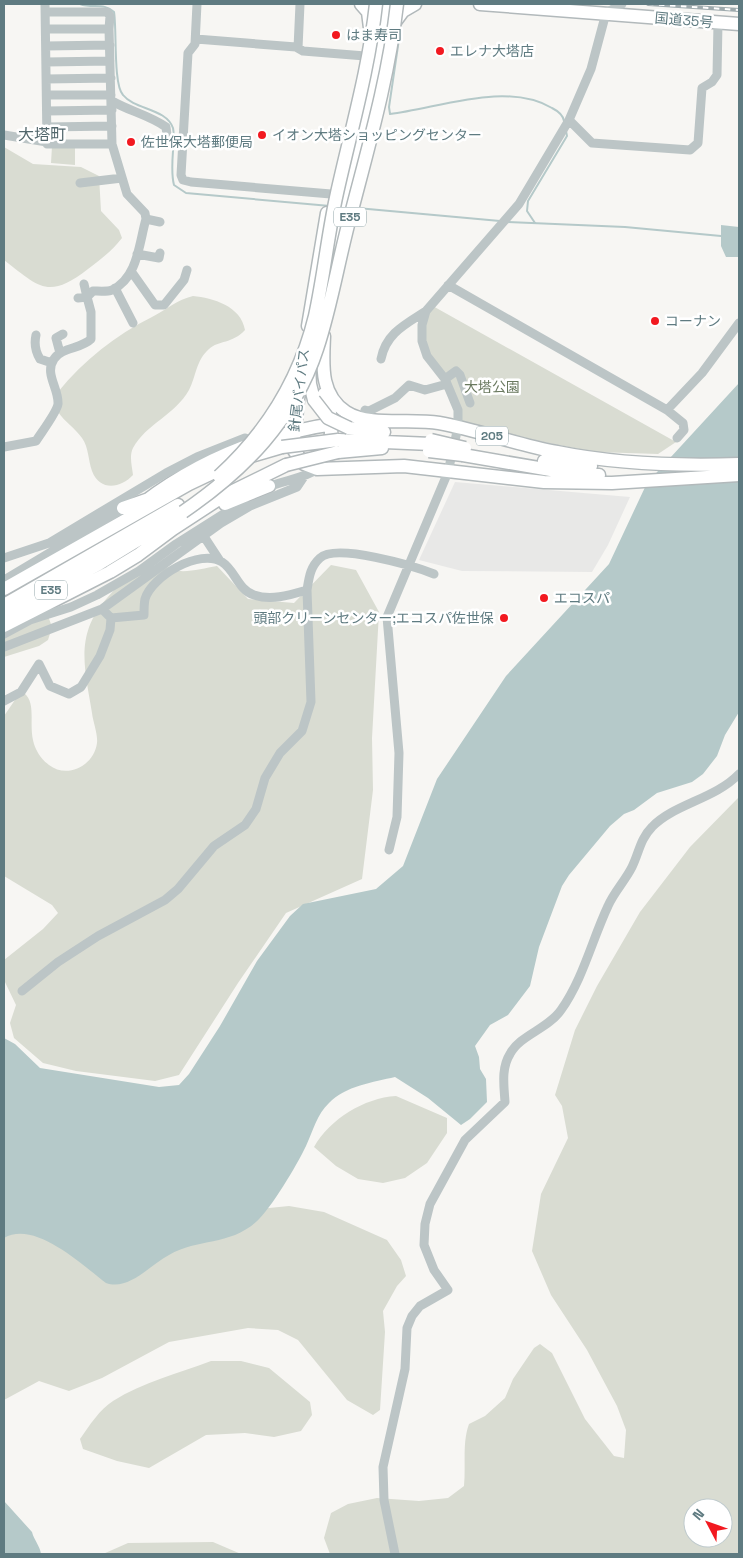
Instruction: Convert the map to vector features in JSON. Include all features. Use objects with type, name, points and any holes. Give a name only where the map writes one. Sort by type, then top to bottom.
[{"type":"highway","points":[[361,4],[368,12],[370,28]]},
{"type":"highway","name":"針尾バイパス","points":[[377,4],[370,28],[338,203],[308,328],[293,431],[293,449],[296,454],[304,464],[317,468],[396,466],[544,482],[615,472],[739,464]]},
{"type":"highway","name":"E35","points":[[276,419],[299,364],[315,315],[336,195],[368,62],[377,4]]},
{"type":"highway","points":[[338,203],[386,23],[387,4]]},
{"type":"highway","name":"E35","points":[[4,615],[99,564],[234,474],[258,450],[276,419],[306,378],[326,319],[343,244],[385,84],[397,4]]},
{"type":"highway","points":[[386,23],[415,4]]},
{"type":"highway","name":"国道35号","points":[[480,4],[739,24]]},
{"type":"highway","name":"205","points":[[386,23],[370,97],[350,169],[338,203],[310,348],[309,376],[314,400],[328,418],[349,428],[430,445]]},
{"type":"highway","name":"針尾バイパス","points":[[338,203],[324,321],[323,362],[327,390],[338,406],[346,412],[458,427],[557,452],[615,472],[739,475]]},
{"type":"highway","points":[[317,468],[328,450],[332,424],[320,372],[324,321]]},
{"type":"highway","points":[[261,440],[285,424],[297,404]]},
{"type":"highway","points":[[4,589],[104,533],[216,458],[261,440],[365,415]]},
{"type":"highway","points":[[123,508],[146,500],[186,479],[282,447],[338,446],[380,448],[430,445],[568,473],[615,472]]},
{"type":"highway","points":[[138,556],[208,505],[258,477],[338,446]]},
{"type":"highway","points":[[4,626],[110,572],[227,503],[269,486]]},
{"type":"highway","points":[[104,533],[146,500]]},
{"type":"highway","name":"E35","points":[[4,605],[181,509]]},
{"type":"street","points":[[197,4],[196,39],[188,54],[181,175],[183,180],[338,203]]},
{"type":"street","points":[[298,48],[300,4]]},
{"type":"street","points":[[381,359],[383,346],[390,336],[426,311],[519,204],[569,120],[591,69],[606,13],[622,4]]},
{"type":"street","points":[[47,142],[45,8],[107,12],[110,16],[112,144],[127,194],[145,213],[146,219],[137,254],[127,278],[111,291],[93,291],[82,298]]},
{"type":"street","points":[[569,120],[592,143],[690,150],[698,143],[702,88],[712,82],[717,75],[718,23]]},
{"type":"street","points":[[46,29],[109,29]]},
{"type":"street","points":[[196,39],[365,56]]},
{"type":"street","points":[[46,46],[110,45]]},
{"type":"street","points":[[46,62],[110,62]]},
{"type":"street","points":[[46,78],[111,78]]},
{"type":"street","points":[[47,95],[112,102],[152,118],[166,127],[167,135]]},
{"type":"street","points":[[47,111],[112,102]]},
{"type":"street","points":[[47,127],[112,126]]},
{"type":"street","points":[[4,135],[47,142],[112,144]]},
{"type":"street","points":[[80,183],[122,178]]},
{"type":"street","points":[[146,219],[160,222]]},
{"type":"street","points":[[137,254],[159,258]]},
{"type":"street","points":[[131,271],[155,305],[164,304],[175,292],[187,270]]},
{"type":"street","points":[[4,447],[36,441],[56,411],[56,394],[50,372],[52,363],[60,353],[84,346],[91,339],[91,312],[82,298],[84,284]]},
{"type":"street","points":[[448,285],[667,410],[683,423],[684,430],[677,438]]},
{"type":"street","points":[[115,288],[133,323]]},
{"type":"street","points":[[389,850],[397,817],[398,753],[387,617],[448,472],[458,427],[458,410],[446,381],[427,356],[422,341],[422,325],[426,311]]},
{"type":"street","points":[[667,410],[702,373],[739,322]]},
{"type":"street","points":[[36,334],[34,343],[37,355],[40,359],[52,363]]},
{"type":"street","points":[[60,353],[56,338],[63,334]]},
{"type":"street","points":[[365,415],[369,411],[395,398],[409,385],[425,390],[446,381],[456,371],[460,375],[470,403]]},
{"type":"street","points":[[4,558],[49,543],[166,472],[197,457],[245,438],[261,440]]},
{"type":"street","points":[[4,634],[30,620],[71,607],[98,595],[269,486],[305,475],[317,468]]},
{"type":"street","points":[[4,647],[102,609],[203,535],[250,506],[297,487],[305,475]]},
{"type":"street","points":[[4,580],[123,508],[186,479]]},
{"type":"street","points":[[203,535],[220,561],[228,567],[242,588],[254,595],[282,597],[307,590]]},
{"type":"street","points":[[22,991],[58,962],[98,936],[165,900],[178,890],[214,846],[245,825],[256,809],[266,778],[280,753],[302,730],[311,702],[307,590],[310,571],[321,556],[337,552],[409,564],[434,574]]},
{"type":"street","points":[[111,618],[144,615],[145,598],[175,568],[188,561],[209,558],[220,561]]},
{"type":"street","points":[[4,701],[21,692],[40,664],[50,686],[69,694],[81,687],[100,656],[110,630],[111,618],[102,609]]},
{"type":"street","points":[[395,1554],[382,1481],[383,1467],[405,1369],[407,1328],[412,1316],[420,1306],[448,1290],[434,1270],[424,1246],[425,1224],[430,1204],[465,1140],[505,1102],[505,1065],[510,1053],[517,1044],[548,1025],[562,1010],[585,964],[615,892],[634,864],[643,837],[658,821],[706,797],[739,774]]},
{"type":"shaded area","points":[[721,225],[739,227],[739,257],[726,257],[721,246]]},
{"type":"shaded area","points":[[739,383],[739,712],[725,735],[717,756],[703,774],[692,782],[657,793],[634,810],[624,814],[610,826],[569,875],[562,886],[539,947],[530,986],[508,1015],[490,1025],[475,1046],[479,1057],[480,1069],[486,1079],[487,1102],[461,1125],[428,1098],[395,1077],[360,1085],[343,1092],[321,1112],[306,1146],[290,1175],[269,1207],[256,1222],[246,1230],[235,1235],[191,1246],[169,1255],[139,1276],[123,1283],[115,1285],[106,1283],[71,1256],[44,1240],[30,1235],[16,1234],[4,1238],[4,1038],[15,1044],[40,1068],[159,1087],[179,1085],[189,1074],[220,1026],[257,961],[290,916],[303,904],[376,889],[403,866],[437,779],[506,676],[609,564],[647,483]]},
{"type":"shaded area","points":[[455,482],[630,497],[608,545],[592,572],[462,571],[419,560]]},
{"type":"shaded area","points":[[4,1501],[32,1532],[41,1554],[4,1554]]},
{"type":"green space","points":[[52,146],[75,146],[75,165],[51,163]]},
{"type":"green space","points":[[4,147],[33,164],[81,167],[99,176],[101,211],[119,230],[122,238],[110,251],[74,279],[53,287],[44,286],[35,283],[4,260]]},
{"type":"green space","points":[[193,296],[217,301],[232,309],[238,315],[245,330],[235,338],[213,346],[205,353],[201,358],[189,390],[183,399],[145,432],[133,448],[131,458],[133,475],[123,483],[111,486],[105,485],[96,478],[92,471],[86,446],[82,438],[58,412],[58,392],[79,369],[113,340],[177,302]]},
{"type":"green space","name":"大塔公園","points":[[431,305],[676,442],[658,454],[595,452],[538,441],[458,420],[447,384],[422,341]]},
{"type":"green space","points":[[331,565],[356,570],[379,612],[372,738],[373,790],[362,879],[286,913],[179,1075],[155,1081],[76,1071],[43,1063],[14,1038],[10,1023],[16,1005],[4,980],[4,960],[43,929],[58,913],[52,905],[4,876],[4,716],[19,694],[24,693],[29,699],[32,735],[40,755],[49,765],[56,769],[64,771],[79,768],[91,758],[97,743],[85,667],[86,639],[90,625],[97,612],[124,580],[135,573],[151,568],[167,567],[184,571],[217,566],[248,599],[294,603]]},
{"type":"green space","points":[[47,613],[52,627],[48,640],[39,646],[4,657],[4,620]]},
{"type":"green space","points":[[739,797],[739,1554],[330,1554],[324,1538],[331,1513],[348,1504],[377,1498],[419,1501],[448,1498],[464,1486],[465,1446],[469,1424],[485,1416],[505,1398],[513,1379],[534,1348],[540,1344],[552,1353],[585,1419],[614,1456],[624,1458],[626,1430],[617,1406],[587,1350],[551,1295],[532,1251],[541,1194],[568,1138],[562,1106],[555,1095],[575,1030],[597,986],[640,912],[690,847]]},
{"type":"green space","points":[[396,1096],[447,1118],[447,1133],[427,1163],[405,1178],[383,1183],[358,1179],[336,1166],[314,1147],[329,1128],[349,1112],[372,1101]]},
{"type":"green space","points":[[289,1206],[324,1212],[387,1240],[401,1260],[406,1276],[397,1286],[383,1311],[385,1332],[380,1410],[373,1415],[347,1400],[298,1340],[278,1330],[248,1328],[169,1342],[102,1378],[69,1391],[39,1381],[4,1400],[4,1208],[229,1212]]},
{"type":"green space","points":[[211,1361],[241,1361],[269,1368],[310,1402],[312,1415],[301,1431],[274,1437],[245,1433],[206,1435],[149,1468],[117,1461],[83,1449],[80,1439],[108,1404],[149,1383]]},
{"type":"green space","points":[[213,1542],[241,1554],[103,1554],[128,1543]]},
{"type":"waterway","points":[[80,4],[102,6],[114,12],[120,89],[128,100],[164,117],[173,128],[172,170],[174,185],[186,193],[330,206]]},
{"type":"waterway","points":[[399,39],[389,107],[390,114],[493,96],[534,100],[556,110],[563,117],[564,121]]},
{"type":"waterway","points":[[535,223],[527,211],[528,201],[567,136],[566,131]]},
{"type":"waterway","points":[[357,208],[500,221]]},
{"type":"waterway","points":[[507,222],[625,227],[721,236]]},
{"type":"railway","points":[[648,4],[739,10]]},
{"type":"place","name":"はま寿司","points":[[336,35]]},
{"type":"place","name":"エレナ大塔店","points":[[440,51]]},
{"type":"place","name":"イオン大塔ショッピングセンター","points":[[262,135]]},
{"type":"place","name":"佐世保大塔郵便局","points":[[131,142]]},
{"type":"place","name":"コーナン","points":[[655,321]]},
{"type":"place","name":"エコスパ","points":[[544,598]]},
{"type":"place","name":"頭部クリーンセンター;エコスパ佐世保","points":[[504,618]]},
{"type":"district","name":"大塔町","points":[[42,134]]}]
